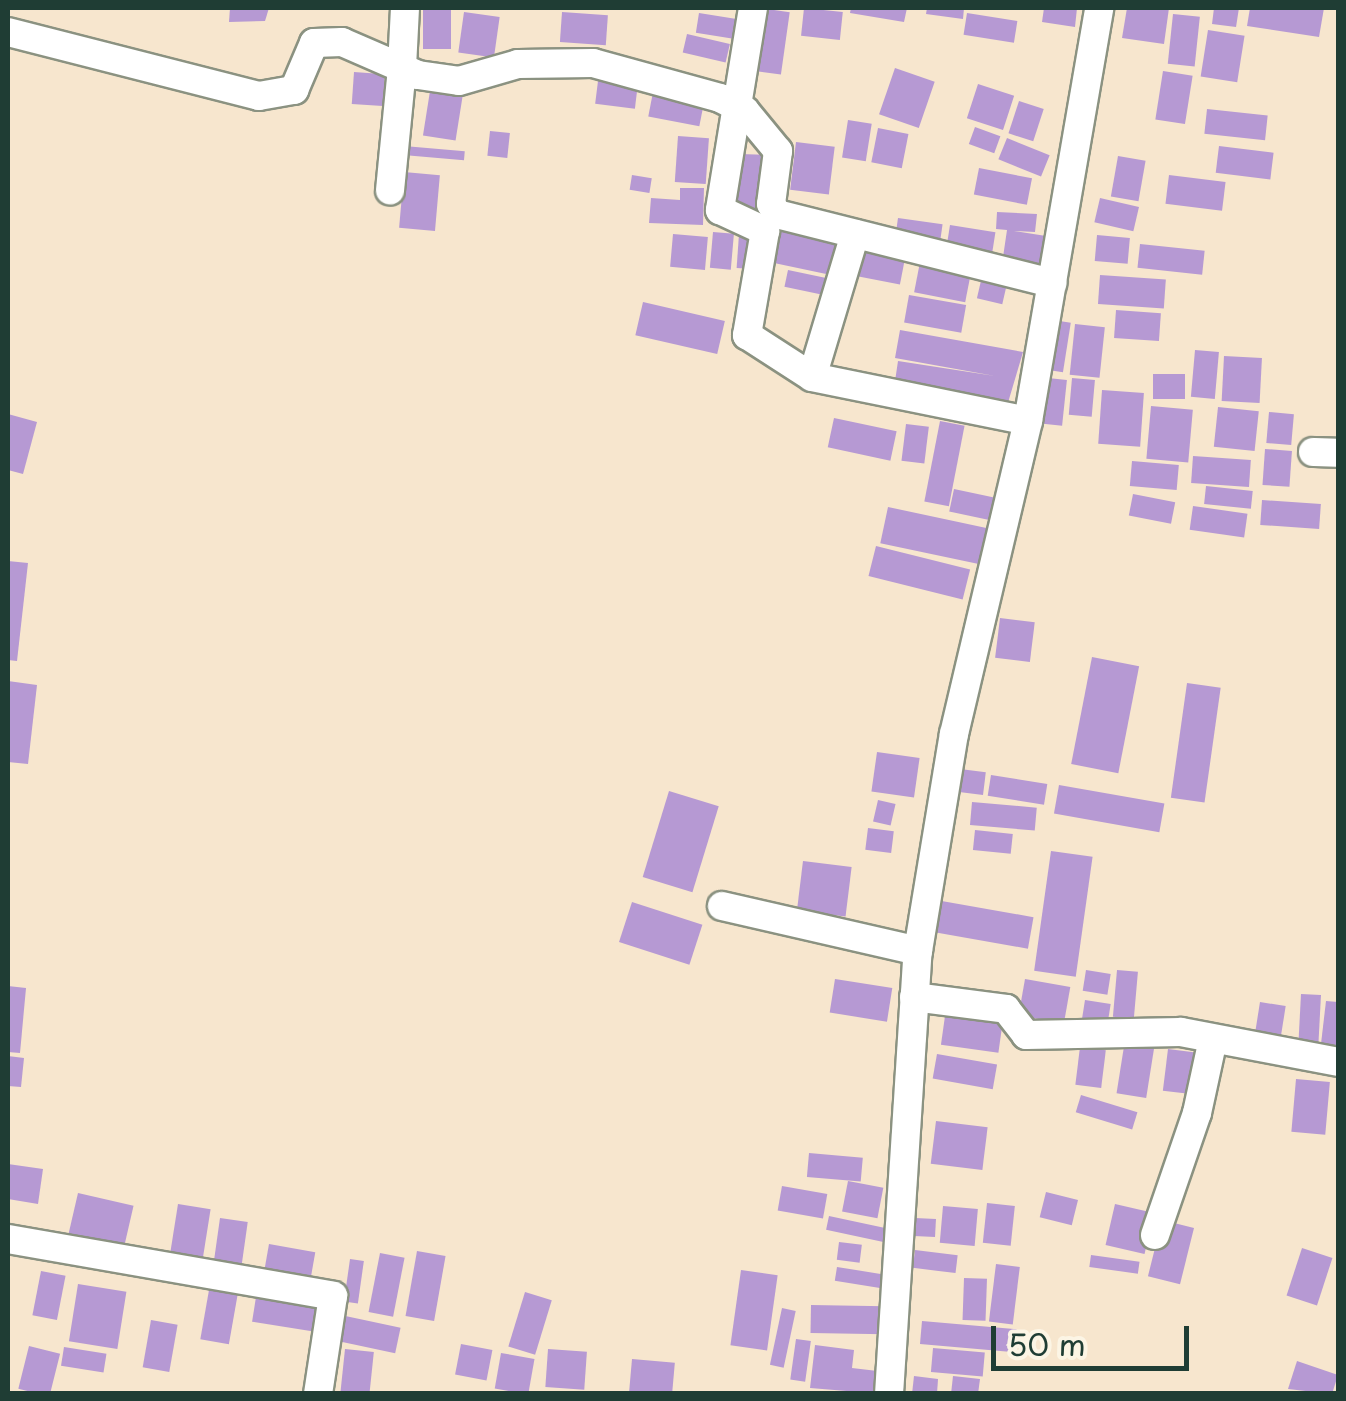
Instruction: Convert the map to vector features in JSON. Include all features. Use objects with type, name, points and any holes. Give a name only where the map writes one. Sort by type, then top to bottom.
[{"type":"street","points":[[390,190],[405,8]]},
{"type":"street","points":[[754,8],[720,210],[765,231],[767,244],[747,335],[812,376],[840,387],[1028,421]]},
{"type":"street","points":[[889,1394],[918,951],[954,734],[1028,421],[1098,8]]},
{"type":"street","points":[[8,32],[260,96],[294,90],[314,43],[329,39],[402,68],[459,81],[518,64],[593,63],[736,104],[778,151],[773,210],[1052,283]]},
{"type":"street","points":[[812,376],[855,234]]},
{"type":"street","points":[[722,906],[918,951]]},
{"type":"street","points":[[914,997],[1006,1009],[1026,1034],[1138,1030],[1338,1062]]},
{"type":"street","points":[[1154,1235],[1197,1113],[1213,1039]]},
{"type":"street","points":[[8,1240],[333,1296],[318,1394]]},
{"type":"building","points":[[230,8],[269,8],[265,21],[229,22]]},
{"type":"building","points":[[423,8],[451,8],[451,49],[423,49]]},
{"type":"building","points":[[760,8],[790,12],[781,75],[751,70]]},
{"type":"building","points":[[804,8],[843,12],[840,40],[801,36]]},
{"type":"building","points":[[851,8],[907,8],[904,22],[850,13]]},
{"type":"building","points":[[927,8],[964,8],[963,19],[926,14]]},
{"type":"building","points":[[1044,8],[1077,8],[1075,27],[1042,22]]},
{"type":"building","points":[[1127,8],[1169,8],[1164,44],[1122,38]]},
{"type":"building","points":[[1214,8],[1239,8],[1236,27],[1212,24]]},
{"type":"building","points":[[1250,8],[1324,8],[1319,37],[1247,26]]},
{"type":"building","points":[[464,12],[500,17],[494,58],[458,53]]},
{"type":"building","points":[[562,12],[608,15],[606,45],[560,42]]},
{"type":"building","points":[[699,13],[737,19],[733,39],[696,33]]},
{"type":"building","points":[[967,13],[1017,21],[1014,43],[964,35]]},
{"type":"building","points":[[1173,14],[1200,17],[1195,67],[1168,64]]},
{"type":"building","points":[[1208,30],[1245,36],[1237,82],[1201,76]]},
{"type":"building","points":[[687,34],[730,44],[726,62],[683,53]]},
{"type":"building","points":[[895,68],[935,82],[919,128],[879,114]]},
{"type":"building","points":[[1163,71],[1193,76],[1185,124],[1155,119]]},
{"type":"building","points":[[354,72],[385,74],[383,106],[352,104]]},
{"type":"building","points":[[598,81],[638,86],[635,109],[595,104]]},
{"type":"building","points":[[978,84],[1014,96],[1003,130],[967,118]]},
{"type":"building","points":[[654,87],[705,97],[699,126],[648,116]]},
{"type":"building","points":[[430,91],[463,96],[456,141],[423,135]]},
{"type":"building","points":[[1019,101],[1044,109],[1033,141],[1008,133]]},
{"type":"building","points":[[1207,109],[1268,115],[1265,140],[1204,134]]},
{"type":"building","points":[[848,120],[872,124],[866,161],[842,158]]},
{"type":"building","points":[[975,127],[1000,136],[994,153],[969,144]]},
{"type":"building","points":[[878,128],[908,134],[902,168],[871,162]]},
{"type":"building","points":[[490,131],[510,133],[507,158],[487,156]]},
{"type":"building","points":[[678,136],[709,138],[706,184],[675,182]]},
{"type":"building","points":[[1007,138],[1050,155],[1041,177],[998,159]]},
{"type":"building","points":[[796,142],[835,147],[829,194],[790,190]]},
{"type":"building","points":[[404,146],[465,151],[464,160],[403,155]]},
{"type":"building","points":[[1219,146],[1274,153],[1270,180],[1216,173]]},
{"type":"building","points":[[739,154],[766,155],[764,209],[737,208]]},
{"type":"building","points":[[1118,156],[1146,161],[1138,201],[1111,196]]},
{"type":"building","points":[[979,168],[1032,178],[1027,205],[974,195]]},
{"type":"building","points":[[404,172],[440,175],[435,231],[399,228]]},
{"type":"building","points":[[632,175],[652,178],[649,193],[630,190]]},
{"type":"building","points":[[1169,175],[1226,182],[1222,211],[1165,204]]},
{"type":"building","points":[[680,188],[704,188],[703,225],[649,223],[651,198],[680,200]]},
{"type":"building","points":[[1100,198],[1139,207],[1133,231],[1094,222]]},
{"type":"building","points":[[997,212],[1037,214],[1035,232],[1014,231],[1046,236],[1041,270],[1002,264],[1007,230],[996,229]]},
{"type":"building","points":[[898,218],[943,224],[940,241],[896,235]]},
{"type":"building","points":[[950,225],[995,232],[992,256],[946,249]]},
{"type":"building","points":[[778,227],[845,241],[838,277],[771,262]]},
{"type":"building","points":[[713,232],[734,234],[731,270],[710,268]]},
{"type":"building","points":[[673,234],[708,237],[705,270],[670,267]]},
{"type":"building","points":[[739,234],[755,235],[753,269],[737,268]]},
{"type":"building","points":[[1097,235],[1130,238],[1128,264],[1095,261]]},
{"type":"building","points":[[865,244],[906,252],[900,284],[859,276]]},
{"type":"building","points":[[1140,244],[1205,251],[1202,275],[1137,268]]},
{"type":"building","points":[[921,257],[972,267],[965,302],[914,292]]},
{"type":"building","points":[[788,270],[826,278],[823,295],[784,287]]},
{"type":"building","points":[[983,272],[1008,278],[1002,304],[977,298]]},
{"type":"building","points":[[1100,275],[1166,280],[1164,309],[1098,304]]},
{"type":"building","points":[[909,295],[966,305],[961,333],[904,323]]},
{"type":"building","points":[[643,302],[725,321],[717,354],[635,335]]},
{"type":"building","points":[[1116,310],[1161,313],[1159,341],[1114,338]]},
{"type":"building","points":[[1053,320],[1071,323],[1063,372],[1045,369]]},
{"type":"building","points":[[1075,324],[1105,327],[1100,378],[1070,375]]},
{"type":"building","points":[[900,330],[1023,352],[1007,406],[894,388],[898,361],[995,376],[895,358]]},
{"type":"building","points":[[1195,350],[1219,352],[1215,399],[1191,397]]},
{"type":"building","points":[[1224,356],[1262,358],[1260,403],[1222,401]]},
{"type":"building","points":[[1153,374],[1185,374],[1185,399],[1153,399]]},
{"type":"building","points":[[1048,378],[1067,380],[1062,426],[1043,424]]},
{"type":"building","points":[[1072,378],[1095,380],[1092,417],[1069,415]]},
{"type":"building","points":[[1102,390],[1144,393],[1140,447],[1098,444]]},
{"type":"building","points":[[1151,406],[1193,410],[1188,462],[1146,459]]},
{"type":"building","points":[[1218,407],[1259,411],[1255,451],[1214,447]]},
{"type":"building","points":[[1269,412],[1294,414],[1291,445],[1266,443]]},
{"type":"building","points":[[8,414],[37,422],[23,474],[8,470]]},
{"type":"building","points":[[834,418],[897,431],[890,461],[828,447]]},
{"type":"building","points":[[940,421],[965,426],[949,506],[924,501]]},
{"type":"building","points":[[906,424],[929,427],[924,464],[901,461]]},
{"type":"building","points":[[1265,449],[1292,451],[1289,487],[1262,485]]},
{"type":"building","points":[[1193,456],[1251,460],[1249,487],[1191,483]]},
{"type":"building","points":[[1132,461],[1179,465],[1177,490],[1130,486]]},
{"type":"building","points":[[1206,486],[1253,491],[1251,509],[1204,504]]},
{"type":"building","points":[[954,489],[1000,499],[995,521],[949,511]]},
{"type":"building","points":[[1133,494],[1175,502],[1171,524],[1129,516]]},
{"type":"building","points":[[1262,500],[1321,504],[1319,529],[1260,525]]},
{"type":"building","points":[[1193,506],[1247,514],[1244,537],[1190,530]]},
{"type":"building","points":[[888,507],[989,528],[981,565],[880,543]]},
{"type":"building","points":[[876,546],[970,569],[963,600],[869,576]]},
{"type":"building","points":[[8,561],[28,563],[17,661],[8,660]]},
{"type":"building","points":[[1000,618],[1035,622],[1030,662],[995,658]]},
{"type":"building","points":[[1092,657],[1139,666],[1118,773],[1071,764]]},
{"type":"building","points":[[8,681],[37,685],[28,764],[8,762]]},
{"type":"building","points":[[1187,683],[1221,688],[1205,803],[1171,798]]},
{"type":"building","points":[[877,752],[920,758],[914,798],[871,792]]},
{"type":"building","points":[[960,769],[986,772],[983,795],[957,792]]},
{"type":"building","points":[[991,775],[1047,784],[1044,805],[988,796]]},
{"type":"building","points":[[1059,785],[1164,804],[1159,832],[1054,814]]},
{"type":"building","points":[[669,791],[719,806],[692,892],[643,877]]},
{"type":"building","points":[[878,800],[896,804],[891,825],[873,821]]},
{"type":"building","points":[[972,802],[1037,808],[1035,831],[970,825]]},
{"type":"building","points":[[868,828],[894,831],[891,853],[865,850]]},
{"type":"building","points":[[975,830],[1013,834],[1011,854],[973,850]]},
{"type":"building","points":[[1051,851],[1093,857],[1076,977],[1034,971]]},
{"type":"building","points":[[803,861],[852,867],[846,917],[797,911]]},
{"type":"building","points":[[936,900],[1033,917],[1028,949],[930,932]]},
{"type":"building","points":[[632,902],[702,925],[689,965],[619,942]]},
{"type":"building","points":[[1086,970],[1111,974],[1107,995],[1083,991]]},
{"type":"building","points":[[1117,970],[1138,972],[1134,1019],[1113,1017]]},
{"type":"building","points":[[835,979],[892,988],[887,1022],[830,1013]]},
{"type":"building","points":[[1025,979],[1070,987],[1064,1023],[1019,1015]]},
{"type":"building","points":[[8,986],[26,988],[20,1053],[8,1052]]},
{"type":"building","points":[[1301,994],[1321,995],[1318,1046],[1298,1045]]},
{"type":"building","points":[[1085,1000],[1111,1004],[1107,1030],[1081,1026]]},
{"type":"building","points":[[1326,1001],[1338,1002],[1338,1047],[1321,1044]]},
{"type":"building","points":[[1260,1002],[1286,1006],[1280,1044],[1254,1040]]},
{"type":"building","points":[[945,1016],[1002,1024],[998,1053],[941,1045]]},
{"type":"building","points":[[1125,1040],[1155,1045],[1146,1098],[1117,1093]]},
{"type":"building","points":[[1080,1047],[1106,1050],[1101,1088],[1075,1085]]},
{"type":"building","points":[[1168,1049],[1194,1052],[1189,1094],[1163,1091]]},
{"type":"building","points":[[937,1054],[997,1065],[993,1089],[933,1079]]},
{"type":"building","points":[[8,1056],[24,1058],[21,1087],[8,1086]]},
{"type":"building","points":[[1296,1079],[1330,1082],[1325,1135],[1291,1132]]},
{"type":"building","points":[[1081,1095],[1137,1112],[1132,1129],[1076,1112]]},
{"type":"building","points":[[936,1121],[988,1127],[982,1170],[931,1164]]},
{"type":"building","points":[[809,1153],[863,1158],[861,1182],[807,1177]]},
{"type":"building","points":[[8,1164],[43,1169],[38,1204],[8,1199]]},
{"type":"building","points":[[848,1181],[883,1188],[877,1218],[842,1211]]},
{"type":"building","points":[[782,1186],[827,1194],[823,1219],[778,1211]]},
{"type":"building","points":[[1046,1192],[1078,1200],[1072,1225],[1040,1217]]},
{"type":"building","points":[[78,1193],[134,1206],[123,1250],[68,1237]]},
{"type":"building","points":[[987,1203],[1015,1206],[1011,1246],[983,1243]]},
{"type":"building","points":[[178,1204],[211,1209],[202,1266],[169,1261]]},
{"type":"building","points":[[1115,1204],[1154,1213],[1145,1254],[1106,1245]]},
{"type":"building","points":[[943,1206],[978,1209],[975,1246],[940,1243]]},
{"type":"building","points":[[829,1216],[889,1229],[886,1242],[826,1230]]},
{"type":"building","points":[[220,1218],[248,1222],[240,1273],[213,1269]]},
{"type":"building","points":[[915,1218],[936,1219],[935,1237],[914,1236]]},
{"type":"building","points":[[1162,1220],[1194,1228],[1180,1284],[1148,1276]]},
{"type":"building","points":[[839,1242],[862,1245],[860,1263],[837,1260]]},
{"type":"building","points":[[269,1244],[315,1252],[310,1284],[263,1276]]},
{"type":"building","points":[[1302,1248],[1332,1258],[1317,1305],[1287,1296]]},
{"type":"building","points":[[915,1250],[958,1255],[955,1273],[913,1268]]},
{"type":"building","points":[[417,1251],[446,1256],[434,1321],[406,1316]]},
{"type":"building","points":[[380,1253],[405,1258],[393,1317],[369,1312]]},
{"type":"building","points":[[1091,1255],[1140,1262],[1138,1274],[1089,1267]]},
{"type":"building","points":[[350,1259],[364,1261],[358,1304],[344,1302]]},
{"type":"building","points":[[996,1264],[1020,1267],[1013,1324],[989,1322]]},
{"type":"building","points":[[837,1267],[888,1275],[886,1289],[835,1281]]},
{"type":"building","points":[[741,1270],[778,1275],[767,1350],[730,1345]]},
{"type":"building","points":[[41,1271],[66,1276],[57,1320],[32,1315]]},
{"type":"building","points":[[964,1278],[987,1279],[986,1321],[963,1320]]},
{"type":"building","points":[[78,1284],[126,1292],[117,1349],[69,1341]]},
{"type":"building","points":[[209,1290],[238,1295],[229,1344],[200,1339]]},
{"type":"building","points":[[525,1292],[552,1300],[535,1355],[508,1347]]},
{"type":"building","points":[[256,1297],[322,1307],[318,1332],[252,1322]]},
{"type":"building","points":[[811,1305],[885,1306],[885,1334],[811,1333]]},
{"type":"building","points":[[782,1308],[796,1311],[784,1368],[770,1365]]},
{"type":"building","points":[[336,1314],[401,1328],[395,1353],[331,1339]]},
{"type":"building","points":[[151,1320],[178,1325],[169,1372],[143,1367]]},
{"type":"building","points":[[922,1321],[1017,1329],[1015,1352],[920,1344]]},
{"type":"building","points":[[796,1339],[811,1341],[805,1382],[790,1380]]},
{"type":"building","points":[[461,1344],[492,1350],[486,1381],[455,1374]]},
{"type":"building","points":[[815,1345],[854,1350],[852,1368],[886,1372],[883,1394],[810,1388]]},
{"type":"building","points":[[29,1346],[60,1354],[50,1394],[18,1389]]},
{"type":"building","points":[[64,1347],[106,1354],[103,1372],[61,1366]]},
{"type":"building","points":[[933,1348],[985,1353],[983,1376],[931,1372]]},
{"type":"building","points":[[345,1349],[374,1352],[369,1394],[340,1394]]},
{"type":"building","points":[[548,1349],[587,1352],[584,1390],[545,1387]]},
{"type":"building","points":[[501,1353],[534,1359],[528,1394],[495,1388]]},
{"type":"building","points":[[632,1359],[675,1363],[672,1394],[629,1394]]},
{"type":"building","points":[[1297,1361],[1338,1375],[1332,1394],[1288,1389]]},
{"type":"building","points":[[914,1376],[938,1379],[937,1394],[912,1394]]},
{"type":"building","points":[[953,1376],[980,1379],[978,1394],[951,1394]]}]
